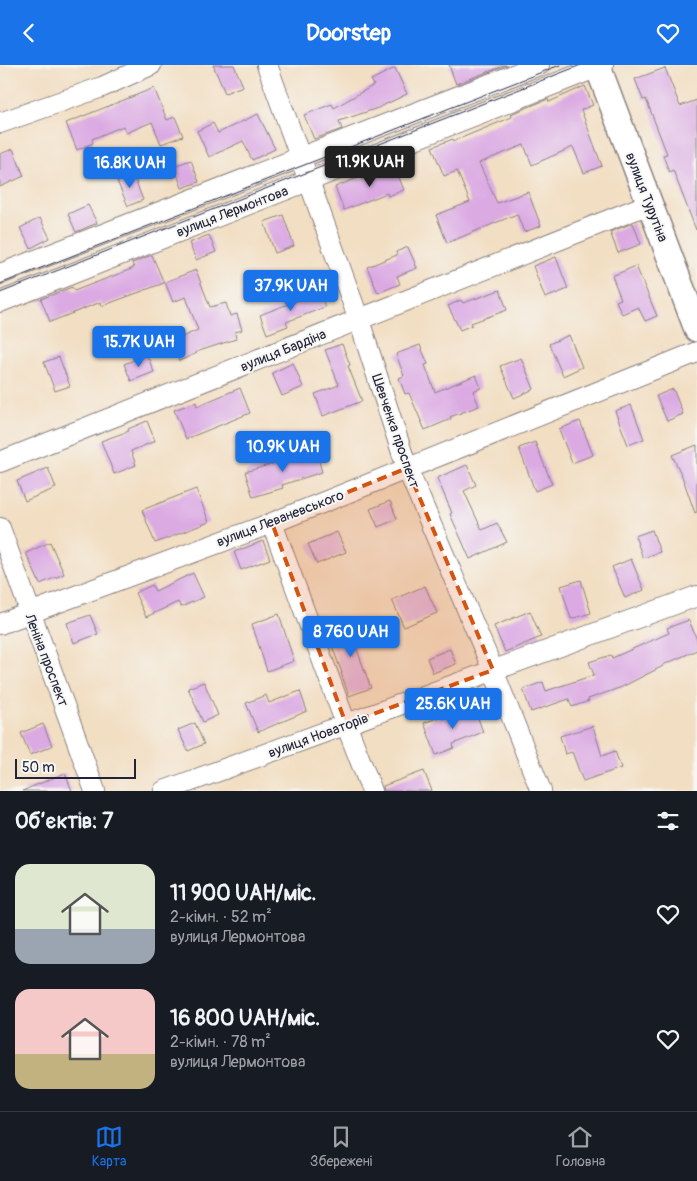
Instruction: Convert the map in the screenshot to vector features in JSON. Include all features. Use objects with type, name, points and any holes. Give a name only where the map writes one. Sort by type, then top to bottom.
[{"type":"street","points":[[0,123],[102,87],[151,65]]},
{"type":"street","name":"Шевченка проспект","points":[[267,65],[359,320],[406,468],[493,671],[541,791]]},
{"type":"street","name":"вулиця Лермонтова","points":[[0,274],[539,65]]},
{"type":"street","name":"вулиця Лермонтова","points":[[0,302],[600,66]]},
{"type":"street","name":"вулиця Турутіна","points":[[600,66],[697,329]]},
{"type":"street","name":"вулиця Бардіна","points":[[0,463],[649,203]]},
{"type":"street","name":"вулиця Леваневського","points":[[0,624],[272,523],[697,352]]},
{"type":"street","points":[[272,523],[372,791]]},
{"type":"street","name":"Леніна проспект","points":[[0,528],[29,613],[95,791]]},
{"type":"street","name":"вулиця Новаторів","points":[[164,791],[697,596]]},
{"type":"highlighted area","points":[[407,468],[493,670],[346,724],[272,523]]},
{"type":"building","points":[[213,65],[234,65],[243,86],[225,93]]},
{"type":"building","points":[[449,65],[506,65],[456,84]]},
{"type":"building","points":[[395,68],[407,94],[378,108],[339,121],[342,129],[314,139],[304,115],[332,104],[334,108],[374,85],[371,80]]},
{"type":"building","points":[[665,68],[680,106],[697,100],[696,230],[673,170],[669,172],[663,155],[667,154],[646,99],[643,100],[635,79]]},
{"type":"building","points":[[585,86],[593,105],[581,110],[602,166],[584,173],[573,147],[532,165],[524,145],[479,163],[497,203],[528,192],[541,226],[524,232],[517,214],[447,243],[436,215],[470,202],[457,171],[444,176],[432,147],[453,139],[454,141],[512,117],[511,114],[548,99],[549,102]]},
{"type":"building","points":[[154,88],[167,120],[175,117],[183,136],[161,144],[152,122],[126,133],[123,126],[92,139],[93,143],[77,150],[66,123]]},
{"type":"building","points":[[258,114],[275,149],[252,160],[243,141],[209,157],[197,131],[213,123],[218,133]]},
{"type":"building","points":[[13,149],[24,176],[0,187],[0,154]]},
{"type":"building","points":[[191,160],[199,182],[182,188],[174,166]]},
{"type":"building","points":[[394,165],[404,190],[388,196],[387,193],[344,210],[335,187],[360,177],[361,179]]},
{"type":"building","points":[[132,172],[143,200],[128,206],[116,179]]},
{"type":"building","points":[[88,205],[97,223],[76,232],[68,214]]},
{"type":"building","points":[[283,215],[294,246],[275,253],[264,222]]},
{"type":"building","points":[[40,218],[50,238],[31,248],[20,228]]},
{"type":"building","points":[[633,223],[641,244],[618,253],[610,232]]},
{"type":"building","points":[[209,235],[216,252],[196,260],[189,243]]},
{"type":"building","points":[[408,247],[417,268],[397,276],[400,284],[378,293],[367,267],[397,255],[396,252]]},
{"type":"building","points":[[152,255],[164,283],[102,306],[101,302],[50,322],[41,299],[72,287],[74,291],[134,268],[132,263]]},
{"type":"building","points":[[556,257],[568,289],[545,298],[533,266]]},
{"type":"building","points":[[636,266],[657,316],[645,321],[638,307],[622,314],[616,301],[621,299],[612,276]]},
{"type":"building","points":[[196,270],[210,307],[226,303],[230,316],[237,314],[242,330],[235,332],[236,339],[196,352],[179,361],[170,342],[198,330],[186,297],[173,302],[165,282]]},
{"type":"building","points":[[500,290],[507,310],[471,323],[472,325],[460,330],[448,306],[461,300],[463,303]]},
{"type":"building","points":[[319,292],[325,307],[286,322],[288,326],[267,334],[260,315]]},
{"type":"building","points":[[569,335],[582,367],[563,376],[549,344]]},
{"type":"building","points":[[342,344],[350,365],[348,366],[362,401],[323,416],[315,394],[339,385],[325,350]]},
{"type":"building","points":[[420,345],[428,364],[425,365],[435,392],[476,375],[481,388],[473,391],[479,406],[450,417],[451,419],[425,430],[409,393],[405,394],[399,378],[404,376],[396,354]]},
{"type":"building","points":[[147,355],[154,372],[131,381],[124,364]]},
{"type":"building","points":[[59,357],[70,386],[55,391],[44,362]]},
{"type":"building","points":[[521,358],[534,389],[514,398],[500,366]]},
{"type":"building","points":[[293,363],[303,387],[282,396],[272,373]]},
{"type":"building","points":[[240,388],[250,413],[186,439],[174,410],[196,402],[197,406]]},
{"type":"building","points":[[673,389],[683,414],[667,421],[656,396]]},
{"type":"building","points":[[631,405],[644,439],[628,445],[615,411]]},
{"type":"building","points":[[147,421],[155,441],[131,451],[136,465],[114,474],[101,441],[129,431],[128,429]]},
{"type":"building","points":[[580,421],[593,455],[572,463],[559,429]]},
{"type":"building","points":[[535,442],[552,484],[535,491],[519,448]]},
{"type":"building","points":[[697,445],[697,512],[695,513],[682,476],[672,455]]},
{"type":"building","points":[[316,451],[322,472],[282,485],[283,488],[253,497],[245,472]]},
{"type":"building","points":[[467,465],[476,485],[464,491],[482,530],[497,523],[507,542],[470,559],[450,514],[452,513],[437,478]]},
{"type":"building","points":[[48,468],[56,488],[25,501],[17,481]]},
{"type":"building","points":[[196,489],[209,522],[155,543],[142,510]]},
{"type":"building","points":[[390,501],[397,519],[378,527],[370,509]]},
{"type":"building","points":[[652,530],[660,552],[643,558],[635,536]]},
{"type":"building","points":[[337,532],[346,552],[317,564],[308,544]]},
{"type":"building","points":[[263,541],[270,559],[241,570],[234,552]]},
{"type":"building","points":[[50,542],[64,574],[40,584],[26,553]]},
{"type":"building","points":[[631,559],[644,590],[625,598],[612,567]]},
{"type":"building","points":[[193,573],[204,597],[181,607],[178,602],[146,617],[135,593],[152,585],[155,591]]},
{"type":"building","points":[[581,580],[591,613],[571,619],[561,586]]},
{"type":"building","points":[[425,586],[437,613],[404,627],[392,600]]},
{"type":"building","points":[[530,611],[541,637],[505,652],[494,626]]},
{"type":"building","points":[[279,614],[294,661],[267,671],[252,624]]},
{"type":"building","points":[[90,615],[98,634],[74,643],[67,623]]},
{"type":"building","points":[[689,620],[697,640],[697,650],[663,665],[622,687],[588,699],[589,701],[572,707],[569,699],[531,712],[523,689],[543,682],[546,691],[594,675],[589,662],[611,655],[612,658],[669,633],[667,628]]},
{"type":"building","points":[[359,623],[366,643],[356,647],[371,688],[349,696],[328,635]]},
{"type":"building","points":[[450,649],[456,664],[433,673],[427,658]]},
{"type":"building","points":[[204,682],[218,715],[203,722],[188,688]]},
{"type":"building","points":[[300,691],[307,711],[258,732],[246,703],[266,695],[269,703]]},
{"type":"building","points":[[474,707],[483,732],[453,744],[454,748],[436,755],[424,723],[442,716],[443,719]]},
{"type":"building","points":[[195,723],[204,744],[188,751],[178,730]]},
{"type":"building","points":[[43,724],[52,746],[30,755],[21,733]]},
{"type":"building","points":[[593,726],[602,756],[615,751],[621,768],[583,781],[572,752],[565,754],[560,736]]},
{"type":"building","points":[[424,771],[432,791],[384,791],[383,786]]},
{"type":"building","points":[[65,773],[72,791],[22,791]]},
{"type":"tram line","points":[[0,284],[560,65]]},
{"type":"tram line","points":[[0,293],[581,65]]}]
